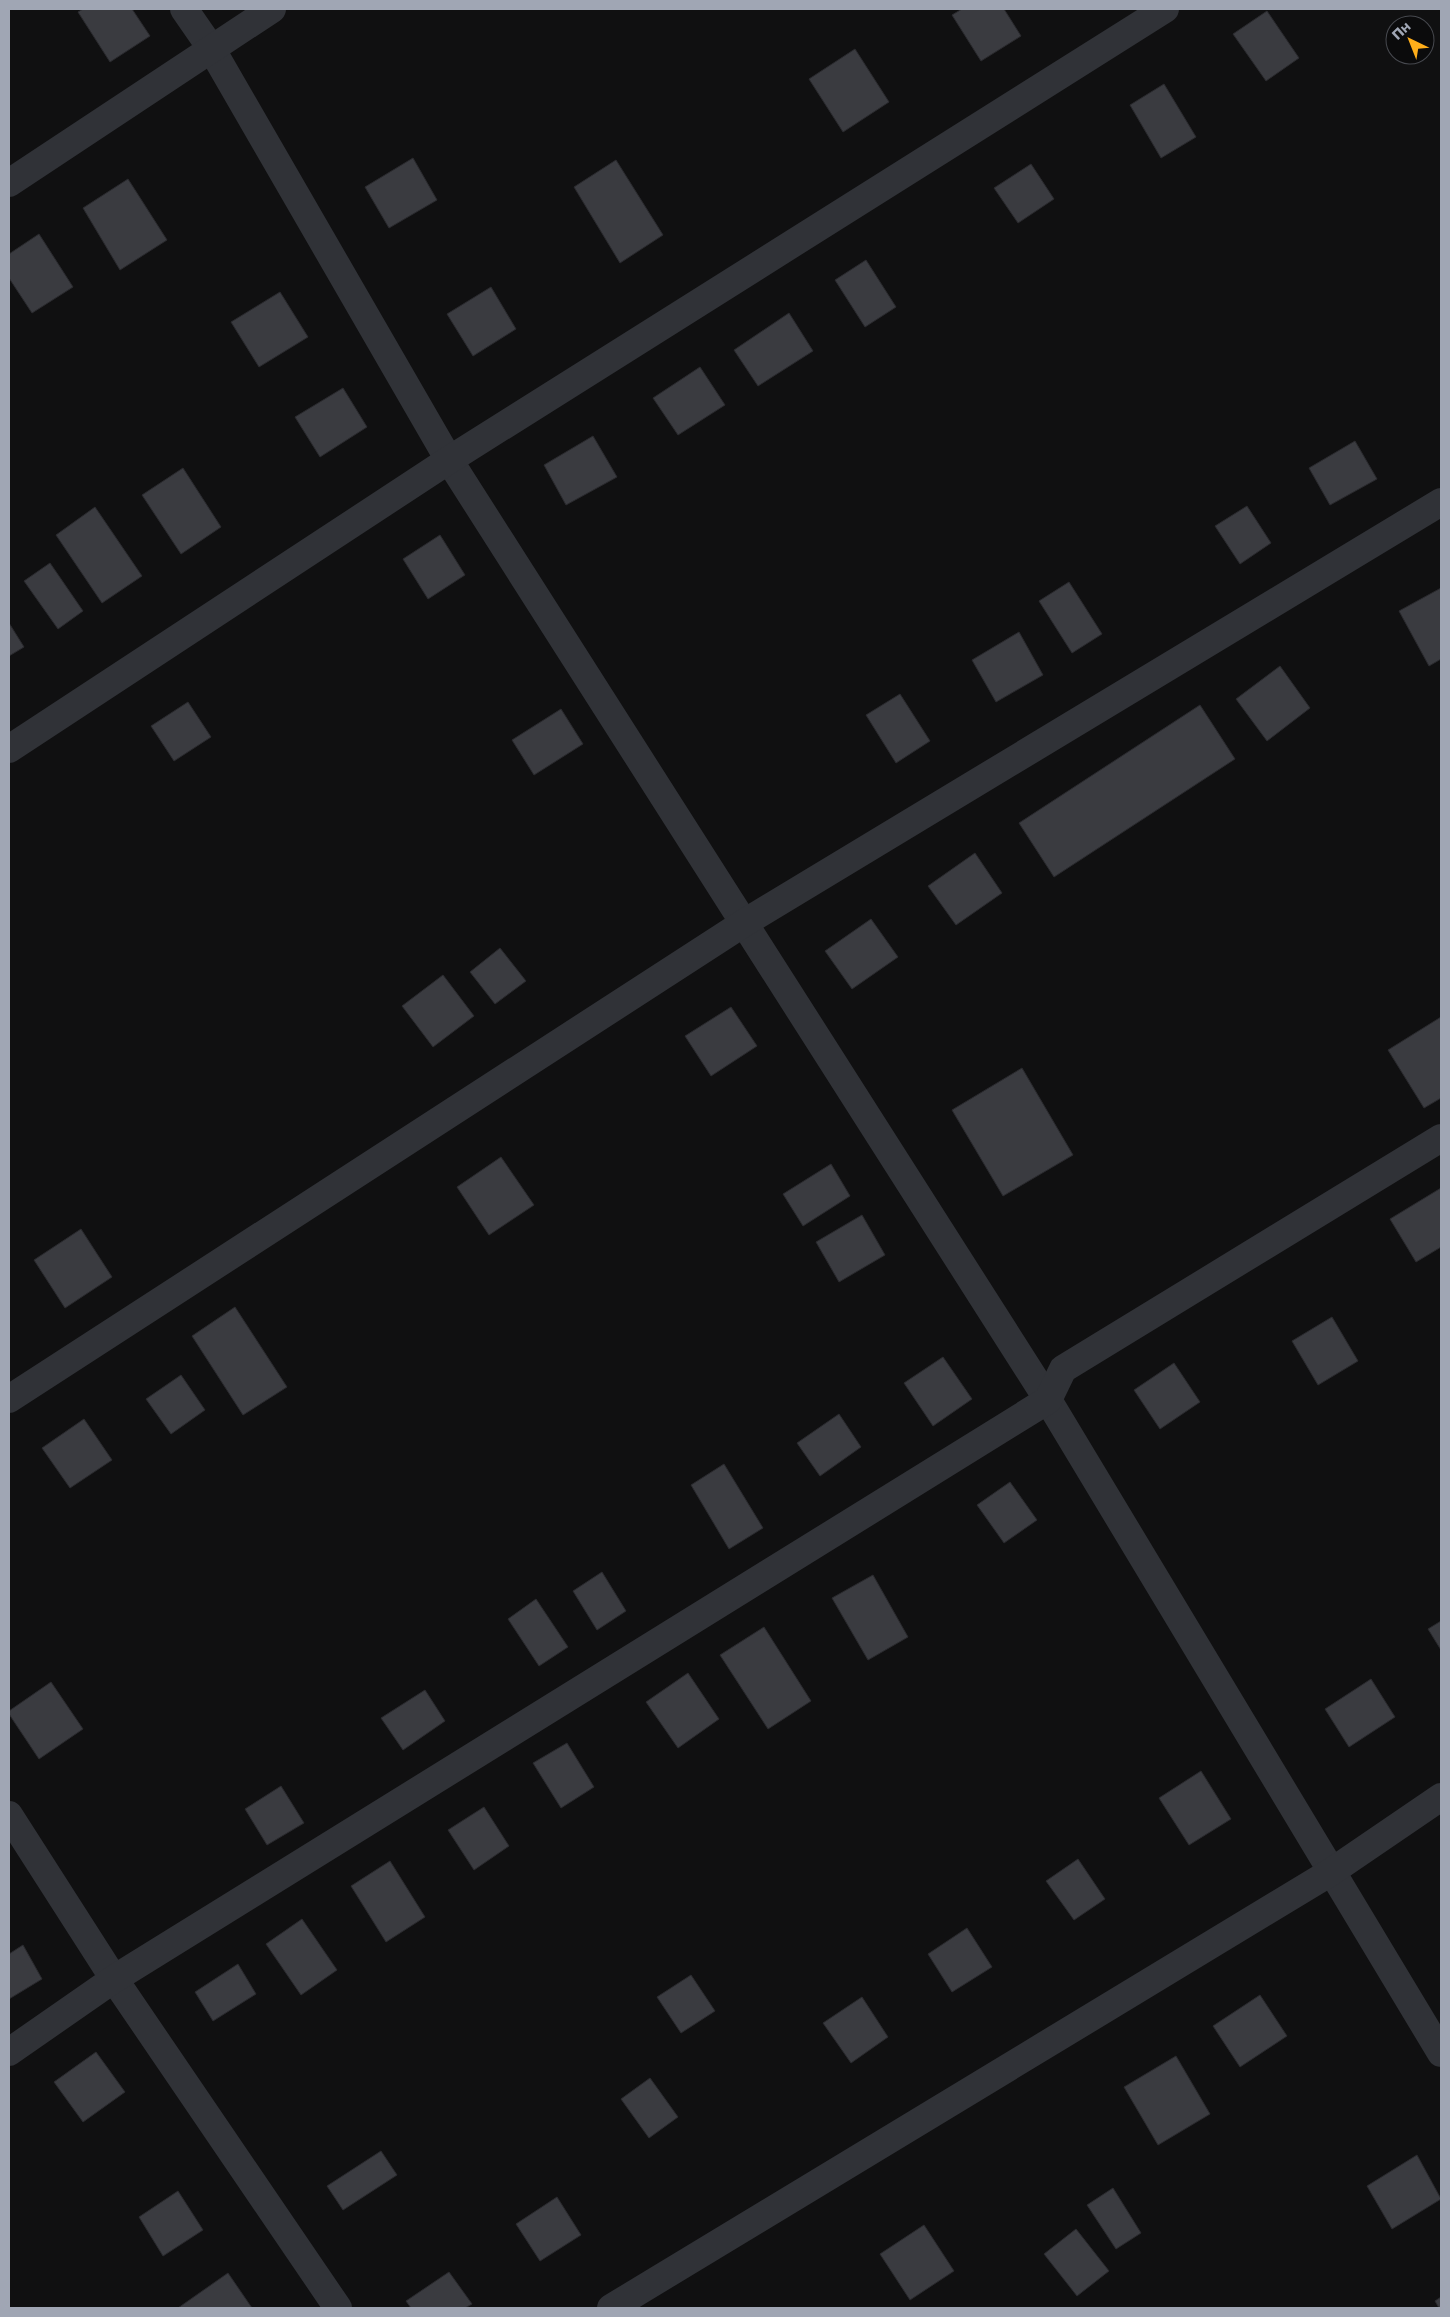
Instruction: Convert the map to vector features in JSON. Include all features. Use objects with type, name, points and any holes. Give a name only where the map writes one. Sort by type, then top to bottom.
[{"type":"street","points":[[184,9],[211,48],[449,460],[1048,1400],[1441,2053]]},
{"type":"street","points":[[9,183],[272,9]]},
{"type":"street","points":[[9,749],[449,460],[1165,9]]},
{"type":"street","points":[[9,1399],[744,923],[1441,502]]},
{"type":"street","points":[[9,2052],[114,1979],[1048,1400],[1063,1369],[1441,1138]]},
{"type":"street","points":[[611,2308],[1332,1872],[1441,1797]]},
{"type":"street","points":[[9,1815],[114,1979],[338,2308]]},
{"type":"building","points":[[83,9],[132,9],[150,36],[110,62],[78,12]]},
{"type":"building","points":[[962,9],[1004,9],[1021,36],[981,61],[952,15]]},
{"type":"building","points":[[1267,11],[1299,58],[1266,81],[1233,34]]},
{"type":"building","points":[[855,49],[889,102],[843,132],[809,79]]},
{"type":"building","points":[[1164,84],[1196,137],[1161,158],[1130,105]]},
{"type":"building","points":[[413,158],[437,200],[389,228],[365,187]]},
{"type":"building","points":[[616,160],[663,235],[620,263],[574,187]]},
{"type":"building","points":[[1031,164],[1054,199],[1018,223],[994,188]]},
{"type":"building","points":[[128,179],[167,240],[120,270],[83,208]]},
{"type":"building","points":[[39,234],[73,287],[32,313],[9,278],[9,254]]},
{"type":"building","points":[[866,260],[896,307],[865,327],[835,280]]},
{"type":"building","points":[[491,287],[516,329],[473,356],[447,314]]},
{"type":"building","points":[[280,292],[308,337],[259,367],[231,322]]},
{"type":"building","points":[[789,313],[813,351],[758,386],[734,350]]},
{"type":"building","points":[[700,367],[725,405],[678,435],[653,398]]},
{"type":"building","points":[[343,388],[367,427],[320,457],[295,417]]},
{"type":"building","points":[[593,436],[617,477],[566,505],[544,465]]},
{"type":"building","points":[[1355,441],[1377,479],[1330,505],[1309,468]]},
{"type":"building","points":[[183,468],[221,527],[181,554],[142,495]]},
{"type":"building","points":[[1247,506],[1271,543],[1240,564],[1215,526]]},
{"type":"building","points":[[95,507],[142,576],[102,603],[56,535]]},
{"type":"building","points":[[440,535],[465,575],[428,599],[403,559]]},
{"type":"building","points":[[50,563],[83,611],[58,629],[24,581]]},
{"type":"building","points":[[1069,582],[1102,634],[1072,653],[1039,601]]},
{"type":"building","points":[[1441,588],[1441,659],[1429,666],[1399,611]]},
{"type":"building","points":[[9,623],[24,647],[9,656]]},
{"type":"building","points":[[1019,632],[1043,675],[996,702],[972,660]]},
{"type":"building","points":[[1280,666],[1310,708],[1267,741],[1236,699]]},
{"type":"building","points":[[900,694],[930,741],[896,763],[866,715]]},
{"type":"building","points":[[188,702],[211,737],[174,761],[151,726]]},
{"type":"building","points":[[1200,705],[1235,759],[1054,877],[1019,823]]},
{"type":"building","points":[[561,709],[583,744],[534,775],[512,740]]},
{"type":"building","points":[[975,853],[1002,893],[956,925],[928,886]]},
{"type":"building","points":[[871,919],[898,957],[852,989],[825,951]]},
{"type":"building","points":[[500,948],[526,981],[495,1004],[470,972]]},
{"type":"building","points":[[443,975],[474,1016],[433,1047],[402,1006]]},
{"type":"building","points":[[731,1007],[757,1046],[711,1076],[685,1036]]},
{"type":"building","points":[[1441,1017],[1441,1098],[1424,1108],[1388,1050]]},
{"type":"building","points":[[1022,1068],[1073,1155],[1003,1196],[952,1110]]},
{"type":"building","points":[[501,1157],[534,1205],[489,1235],[457,1187]]},
{"type":"building","points":[[831,1164],[850,1196],[803,1226],[783,1194]]},
{"type":"building","points":[[1441,1188],[1441,1247],[1416,1262],[1390,1219]]},
{"type":"building","points":[[862,1215],[885,1255],[839,1282],[816,1242]]},
{"type":"building","points":[[81,1229],[112,1277],[65,1308],[34,1260]]},
{"type":"building","points":[[235,1307],[287,1387],[243,1415],[192,1336]]},
{"type":"building","points":[[1332,1317],[1358,1361],[1318,1385],[1292,1341]]},
{"type":"building","points":[[943,1357],[972,1399],[933,1426],[904,1383]]},
{"type":"building","points":[[1174,1363],[1200,1402],[1160,1429],[1134,1390]]},
{"type":"building","points":[[181,1375],[205,1410],[171,1434],[146,1399]]},
{"type":"building","points":[[839,1414],[861,1447],[820,1476],[797,1443]]},
{"type":"building","points":[[84,1419],[112,1460],[70,1488],[42,1448]]},
{"type":"building","points":[[724,1464],[763,1528],[729,1549],[691,1485]]},
{"type":"building","points":[[1010,1482],[1037,1520],[1004,1543],[977,1505]]},
{"type":"building","points":[[602,1572],[626,1611],[597,1630],[573,1591]]},
{"type":"building","points":[[873,1575],[908,1637],[868,1660],[832,1598]]},
{"type":"building","points":[[536,1599],[568,1647],[539,1666],[508,1619]]},
{"type":"building","points":[[1441,1621],[1441,1650],[1428,1629]]},
{"type":"building","points":[[764,1627],[811,1701],[768,1729],[720,1655]]},
{"type":"building","points":[[688,1673],[719,1719],[678,1748],[646,1702]]},
{"type":"building","points":[[1371,1679],[1395,1717],[1349,1747],[1325,1709]]},
{"type":"building","points":[[51,1682],[83,1729],[39,1759],[9,1714],[9,1711]]},
{"type":"building","points":[[425,1690],[445,1721],[403,1750],[381,1718]]},
{"type":"building","points":[[567,1743],[594,1787],[561,1808],[533,1763]]},
{"type":"building","points":[[1201,1771],[1231,1819],[1189,1845],[1159,1798]]},
{"type":"building","points":[[281,1786],[304,1823],[267,1845],[245,1809]]},
{"type":"building","points":[[484,1807],[509,1846],[474,1870],[448,1830]]},
{"type":"building","points":[[1078,1859],[1105,1899],[1074,1920],[1046,1881]]},
{"type":"building","points":[[390,1861],[425,1917],[386,1942],[351,1886]]},
{"type":"building","points":[[302,1919],[337,1970],[301,1995],[266,1944]]},
{"type":"building","points":[[967,1928],[992,1967],[952,1992],[928,1954]]},
{"type":"building","points":[[23,1945],[42,1979],[9,1999],[9,1954]]},
{"type":"building","points":[[238,1964],[256,1994],[213,2021],[195,1992]]},
{"type":"building","points":[[691,1975],[715,2011],[681,2033],[657,1997]]},
{"type":"building","points":[[1260,1995],[1287,2036],[1240,2067],[1213,2026]]},
{"type":"building","points":[[862,1997],[888,2037],[851,2063],[823,2023]]},
{"type":"building","points":[[96,2052],[125,2092],[83,2122],[54,2082]]},
{"type":"building","points":[[1176,2056],[1210,2114],[1158,2145],[1124,2087]]},
{"type":"building","points":[[650,2078],[678,2117],[649,2138],[621,2099]]},
{"type":"building","points":[[381,2151],[397,2175],[343,2210],[327,2186]]},
{"type":"building","points":[[1417,2155],[1441,2199],[1392,2229],[1367,2186]]},
{"type":"building","points":[[1113,2188],[1141,2233],[1116,2249],[1087,2205]]},
{"type":"building","points":[[178,2191],[203,2230],[163,2256],[139,2217]]},
{"type":"building","points":[[557,2197],[581,2235],[540,2261],[516,2224]]},
{"type":"building","points":[[924,2225],[954,2271],[910,2300],[880,2254]]},
{"type":"building","points":[[1076,2229],[1109,2271],[1077,2296],[1044,2254]]},
{"type":"building","points":[[449,2272],[472,2304],[465,2308],[411,2308],[406,2301]]},
{"type":"building","points":[[228,2273],[252,2308],[178,2308]]},
{"type":"building","points":[[1441,2297],[1441,2308],[1439,2308],[1435,2301]]}]
